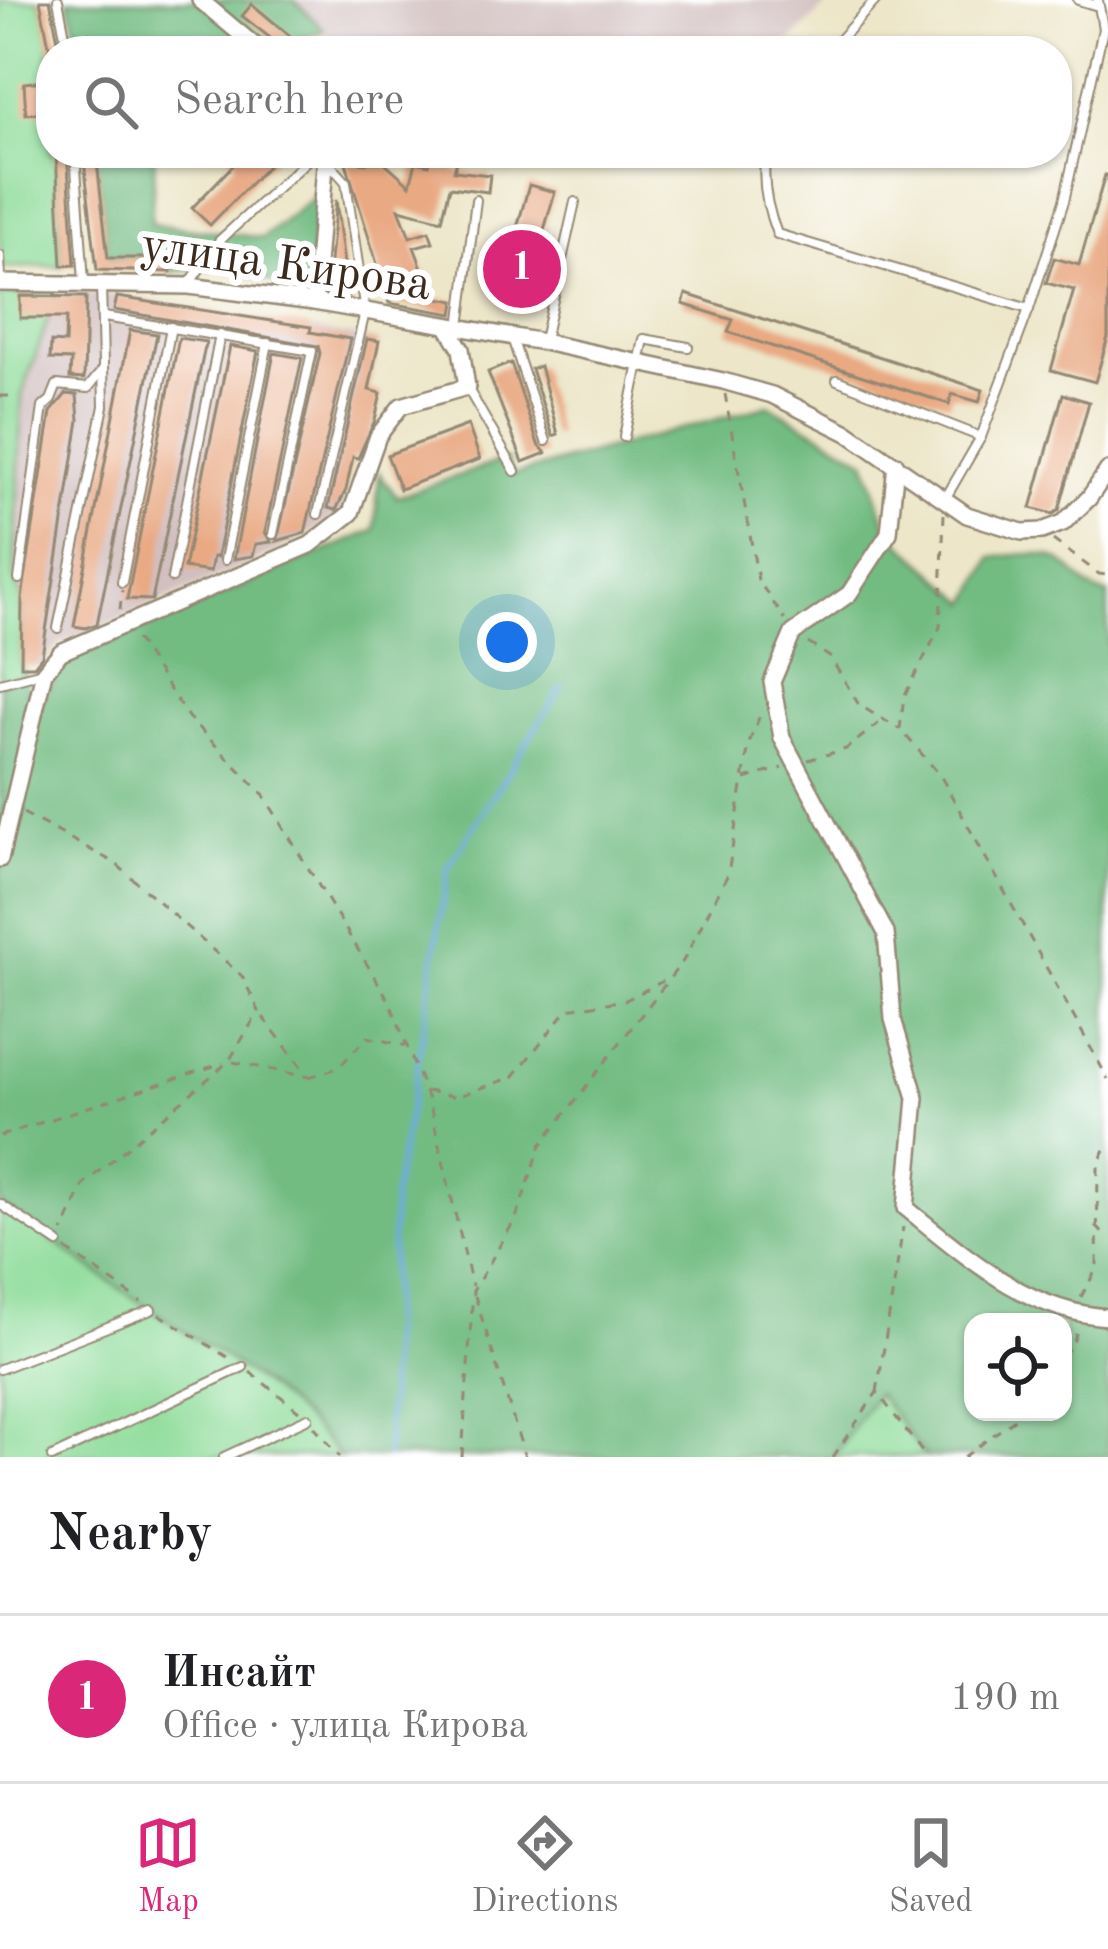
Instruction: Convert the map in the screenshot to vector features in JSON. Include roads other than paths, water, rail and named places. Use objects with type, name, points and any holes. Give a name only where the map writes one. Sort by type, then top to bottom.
[{"type":"street","points":[[200,0],[243,36]]},
{"type":"street","points":[[314,302],[321,168]]},
{"type":"street","name":"улица Кирова","points":[[1,283],[189,286],[314,302],[543,342],[723,381],[772,395],[848,433],[944,501],[997,526],[1042,531],[1063,524],[1108,470]]},
{"type":"street","points":[[0,859],[44,672],[61,652],[310,545],[351,513],[378,436],[401,406],[467,387],[454,328]]},
{"type":"street","points":[[896,464],[889,533],[849,594],[793,633],[772,682],[782,738],[886,933],[893,1019],[916,1098],[906,1208],[999,1282],[1082,1316],[1108,1317]]},
{"type":"lane","points":[[58,0],[65,36]]},
{"type":"lane","points":[[843,36],[876,0]]},
{"type":"lane","points":[[1072,167],[1103,29],[1098,3],[1078,0]]},
{"type":"lane","points":[[58,628],[104,406],[104,316],[92,282],[77,168]]},
{"type":"lane","points":[[189,286],[219,241],[306,168]]},
{"type":"lane","points":[[317,514],[365,312],[346,182],[334,168]]},
{"type":"lane","points":[[764,168],[768,212],[777,234],[1029,309]]},
{"type":"lane","points":[[944,501],[981,437],[1029,309],[1072,168]]},
{"type":"lane","points":[[454,328],[476,200]]},
{"type":"lane","points":[[543,342],[575,202]]},
{"type":"lane","points":[[0,256],[1,283]]},
{"type":"lane","points":[[104,316],[312,351],[273,534]]},
{"type":"lane","points":[[122,582],[171,327]]},
{"type":"lane","points":[[172,578],[220,335]]},
{"type":"lane","points":[[512,337],[546,440]]},
{"type":"lane","points":[[624,437],[644,339],[688,347]]},
{"type":"lane","points":[[225,560],[268,344]]},
{"type":"lane","points":[[20,579],[43,407],[56,385],[88,388],[102,370]]},
{"type":"lane","points":[[837,380],[981,437]]},
{"type":"lane","points":[[467,387],[515,471]]},
{"type":"lane","points":[[0,683],[44,672]]},
{"type":"lane","points":[[0,1204],[58,1243]]},
{"type":"lane","points":[[0,1369],[151,1310]]},
{"type":"lane","points":[[52,1457],[244,1367]]},
{"type":"lane","points":[[224,1457],[308,1418]]},
{"type":"waterway","points":[[387,1457],[393,1196],[448,867],[562,687]]},
{"type":"place","name":"Инсайт","points":[[522,269]]}]
